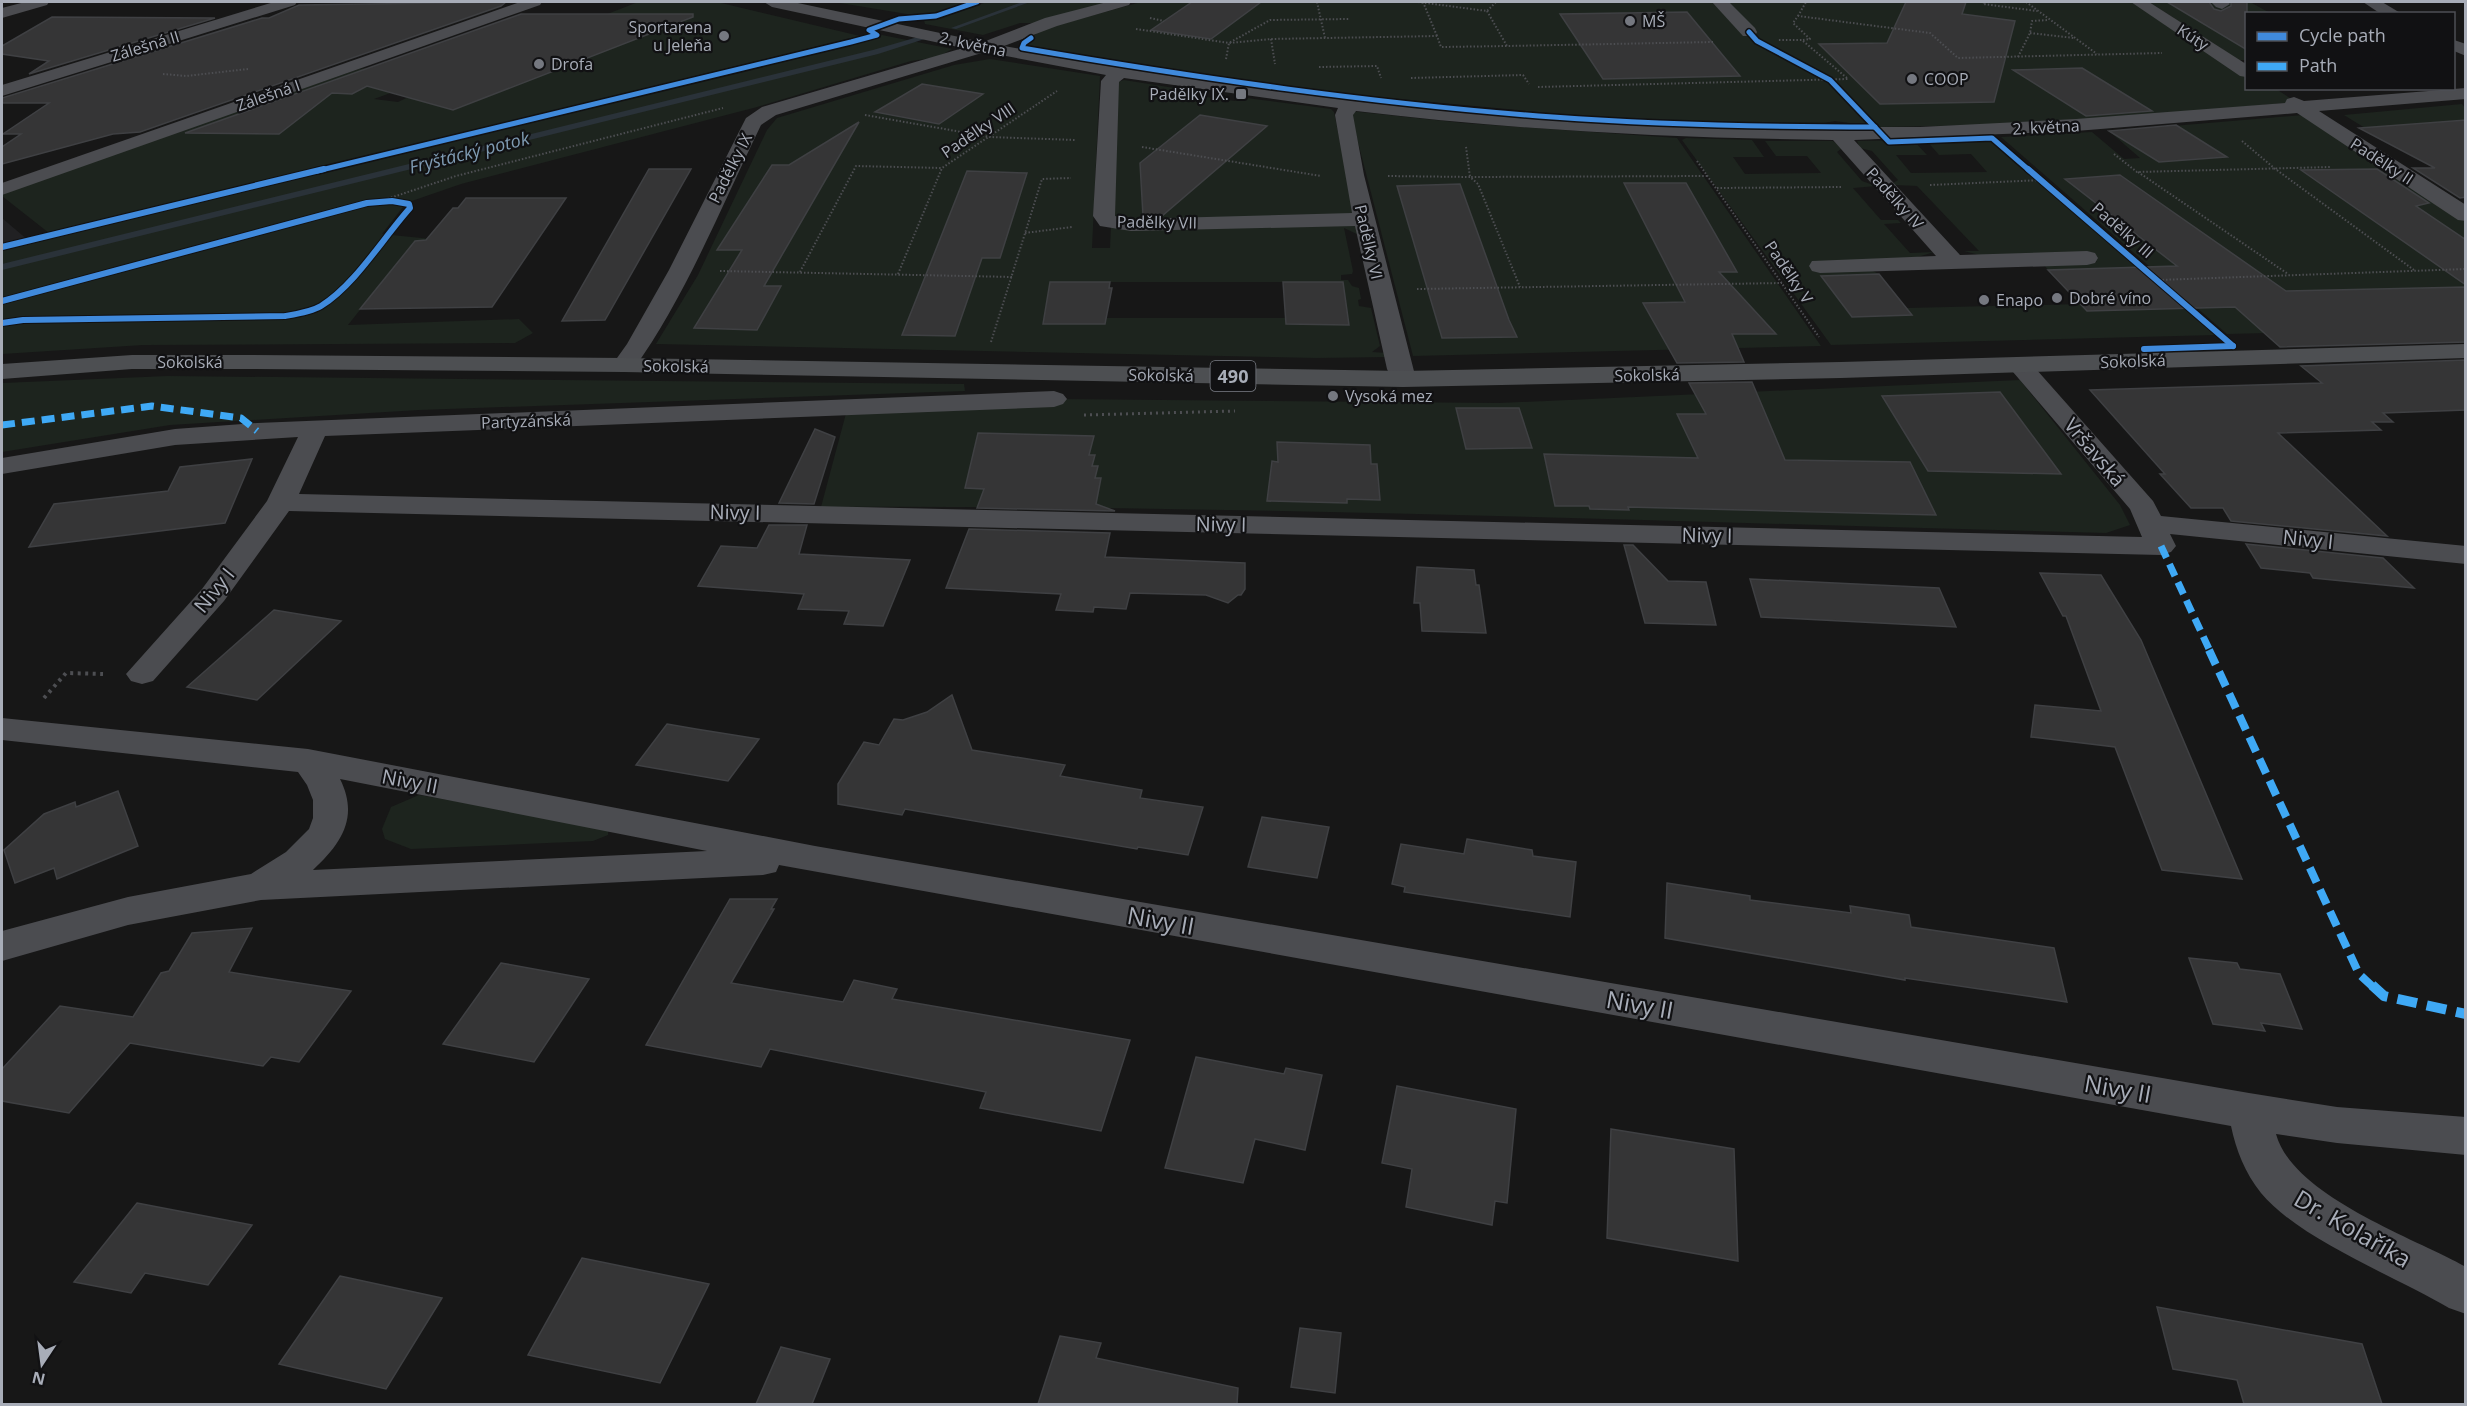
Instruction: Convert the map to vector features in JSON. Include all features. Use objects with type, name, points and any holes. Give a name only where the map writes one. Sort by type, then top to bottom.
[{"type":"main road","name":"Sokolská","points":[[2,372],[132,362],[624,365],[1403,379],[1841,370],[2466,351]]},
{"type":"street","points":[[2,12],[41,2]]},
{"type":"street","name":"Zálešná II","points":[[2,91],[289,2]]},
{"type":"street","name":"Zálešná I","points":[[3,189],[534,2]]},
{"type":"street","name":"2. května","points":[[772,2],[795,3],[962,42],[1120,72],[1350,103],[1463,115],[1618,127],[1838,134],[1882,124],[2025,129],[2466,93]]},
{"type":"street","points":[[985,46],[1052,22],[1123,2]]},
{"type":"street","points":[[1720,2],[1753,36]]},
{"type":"street","name":"Kúty","points":[[2139,2],[2245,71]]},
{"type":"street","points":[[2371,2],[2390,12]]},
{"type":"street","name":"Padělky IX","points":[[624,365],[638,346],[680,270],[755,119],[769,111],[985,46]]},
{"type":"street","name":"Padělky VII","points":[[1120,72],[1110,81],[1104,176],[1104,216],[1108,221],[1131,225],[1362,219]]},
{"type":"street","points":[[2275,90],[2299,106]]},
{"type":"street","name":"Padělky VI","points":[[1350,103],[1344,115],[1362,219],[1403,379]]},
{"type":"street","name":"Padělky II","points":[[2299,106],[2466,215]]},
{"type":"street","points":[[1882,124],[1996,113]]},
{"type":"street","name":"Padělky IV","points":[[1838,134],[1953,261]]},
{"type":"street","points":[[1820,266],[2088,258]]},
{"type":"street","name":"Vršavská","points":[[2019,364],[2143,507],[2156,535]]},
{"type":"street","name":"Partyzánská","points":[[2,466],[176,437],[315,429],[1054,399]]},
{"type":"street","name":"Nivy I","points":[[142,674],[213,595],[281,502],[315,429]]},
{"type":"street","name":"Nivy I","points":[[281,502],[2156,535],[2466,555]]},
{"type":"street","name":"Nivy II","points":[[9,729],[308,762],[815,859],[2249,1111],[2337,1125],[2466,1136]]},
{"type":"street","points":[[261,886],[300,862],[320,842],[331,819],[333,804],[328,789],[320,774],[308,762]]},
{"type":"street","name":"Nivy II","points":[[2,946],[128,911],[261,886],[815,859]]},
{"type":"street","name":"Dr. Kolaříka","points":[[2249,1111],[2263,1159],[2288,1191],[2334,1222],[2466,1292]]},
{"type":"path","points":[[1317,2],[1325,38]]},
{"type":"path","points":[[1418,2],[1487,11]]},
{"type":"path","points":[[1423,2],[1441,48],[1753,36],[1810,39],[1793,23],[1806,2]]},
{"type":"path","points":[[1487,11],[1496,2]]},
{"type":"path","points":[[1983,2],[1983,4],[2038,11]]},
{"type":"path","points":[[2026,2],[2098,55]]},
{"type":"path","points":[[1487,11],[1508,46]]},
{"type":"path","points":[[1797,16],[1930,33],[1958,58],[2162,53]]},
{"type":"path","points":[[1228,43],[1270,20],[1349,19]]},
{"type":"path","points":[[2018,57],[2030,33],[2032,21],[2051,20]]},
{"type":"path","points":[[1130,28],[1228,43],[1271,39],[1437,36]]},
{"type":"path","points":[[2030,33],[2076,39]]},
{"type":"path","points":[[1271,39],[1276,68]]},
{"type":"path","points":[[1538,87],[1848,79],[1802,40]]},
{"type":"path","points":[[1225,67],[1228,43]]},
{"type":"path","points":[[153,74],[186,76],[239,68],[254,69]]},
{"type":"path","points":[[1809,68],[1830,80],[1882,124]]},
{"type":"path","points":[[1405,78],[1523,75],[1529,84]]},
{"type":"path","points":[[810,98],[841,110],[990,137],[1107,141],[1313,176],[1708,176]]},
{"type":"path","points":[[381,201],[456,176],[733,106]]},
{"type":"path","points":[[2209,114],[2274,168],[2415,271]]},
{"type":"path","points":[[1463,115],[1470,177],[1478,184],[1520,287]]},
{"type":"path","points":[[2113,153],[2137,172],[2289,274]]},
{"type":"path","points":[[2137,172],[2389,165]]},
{"type":"path","points":[[800,272],[856,166],[942,168]]},
{"type":"path","points":[[2029,169],[2052,188]]},
{"type":"path","points":[[991,343],[1042,179],[1104,176]]},
{"type":"path","points":[[1025,233],[1108,221]]},
{"type":"path","points":[[2159,280],[2466,269]]},
{"type":"path","points":[[680,270],[1013,277]]},
{"type":"path","points":[[1380,290],[1782,283]]},
{"type":"path","points":[[9,729],[66,673],[142,674]]},
{"type":"shaded area","points":[[638,2],[717,2],[860,36],[49,233],[2,196],[2,192],[359,69],[368,68],[407,87],[374,99],[398,102],[465,70]]},
{"type":"shaded area","points":[[834,2],[967,2],[928,16],[919,16]]},
{"type":"shaded area","points":[[987,2],[1110,2],[1036,23],[1020,23],[983,35],[925,24],[924,20],[936,19]]},
{"type":"shaded area","points":[[1141,2],[2146,2],[2245,68],[2245,90],[2278,90],[2296,102],[2054,124],[1879,127],[1835,121],[1819,124],[1750,124],[1592,117],[1377,97],[1184,73],[1031,47],[1026,43],[1040,30]]},
{"type":"shaded area","points":[[2149,2],[2250,2],[2268,12],[2245,12],[2245,60],[2239,60]]},
{"type":"shaded area","points":[[882,35],[952,49],[938,57],[911,61],[757,107],[461,184],[406,203],[382,234],[441,240],[415,241],[348,325],[519,319],[533,333],[515,343],[143,345],[2,354],[2,250]]},
{"type":"shaded area","points":[[990,59],[1100,76],[1092,248],[1110,248],[1118,82],[1124,80],[1187,90],[1184,94],[1235,101],[1239,97],[1331,109],[1334,112],[1359,235],[1344,228],[1353,271],[1352,274],[1341,275],[1341,280],[1348,280],[1352,286],[1359,288],[1361,299],[1358,300],[1359,306],[1371,308],[1380,346],[1372,352],[1388,353],[1389,357],[1316,358],[656,344],[698,275],[767,130],[777,118],[954,65]],"holes":[[[1050,282],[1343,282],[1348,325],[1286,324],[1285,318],[1107,318],[1105,324],[1043,324]]]},
{"type":"shaded area","points":[[2462,104],[2465,108],[2465,123],[2365,128],[2344,115]]},
{"type":"shaded area","points":[[1350,111],[1463,123],[1677,138],[1821,346],[1413,356]]},
{"type":"shaded area","points":[[2303,115],[2465,222],[2465,328],[2227,334],[2001,137],[2092,132],[2124,159],[2140,158],[2109,131],[2139,128],[2133,145],[2159,162],[2226,156],[2200,140],[2172,142],[2149,128]]},
{"type":"shaded area","points":[[1686,138],[1752,140],[1764,157],[1733,157],[1745,174],[1821,173],[1807,156],[1776,156],[1765,141],[1833,141],[1842,148],[1837,152],[1862,181],[1876,186],[1853,188],[1881,220],[1898,220],[1901,223],[1884,224],[1910,253],[1934,252],[1873,271],[1879,274],[1821,276],[1852,317],[1907,308],[2081,304],[2104,268],[2048,270],[2045,266],[2052,263],[2097,262],[2090,255],[1979,255],[1964,251],[1979,251],[1917,186],[1895,185],[1893,183],[1898,180],[1872,151],[1860,148],[1857,141],[1913,140],[1927,155],[1896,155],[1911,173],[1987,172],[1971,154],[1939,155],[1926,140],[1992,138],[2216,335],[1831,345],[1682,140]]},
{"type":"shaded area","points":[[2,218],[29,241],[2,248]]},
{"type":"shaded area","points":[[168,376],[964,384],[965,391],[419,410],[170,425],[2,452],[2,383]]},
{"type":"shaded area","points":[[2020,380],[2120,505],[2130,525],[2106,533],[1303,511],[821,507],[848,406],[1054,399],[1499,403]]},
{"type":"shaded area","points":[[419,795],[608,827],[608,835],[593,841],[411,849],[385,839],[382,829],[391,807]]},
{"type":"building","points":[[506,2],[501,6],[140,132],[113,134],[2,164],[2,147],[21,134],[3,134],[49,103],[2,103],[2,98],[262,18],[269,18],[299,5]]},
{"type":"building","points":[[1192,2],[1261,2],[1211,39],[1151,30]]},
{"type":"building","points":[[1906,2],[1966,2],[1962,14],[2015,21],[1994,102],[1880,104],[1819,44],[1887,43]]},
{"type":"building","points":[[2167,2],[2209,2],[2214,9],[2221,11],[2231,6],[2231,2],[2247,2],[2245,49]]},
{"type":"building","points":[[1687,12],[1740,76],[1603,79],[1560,14]]},
{"type":"building","points":[[521,14],[693,14],[693,17],[453,110],[367,86],[352,94],[332,93],[279,134],[185,133]]},
{"type":"building","points":[[52,17],[215,18],[29,74],[49,61],[2,54],[2,46]]},
{"type":"building","points":[[2082,68],[2152,111],[2086,116],[2013,70]]},
{"type":"building","points":[[922,84],[983,94],[939,124],[875,112]]},
{"type":"building","points":[[1200,115],[1267,126],[1162,216],[1143,216],[1140,163]]},
{"type":"building","points":[[2466,120],[2466,197],[2460,198],[2413,168],[2435,168],[2359,128]]},
{"type":"building","points":[[859,122],[764,286],[781,286],[757,330],[694,328],[742,250],[717,250],[772,165],[789,165]]},
{"type":"building","points":[[2176,125],[2227,157],[2159,162],[2109,131]]},
{"type":"building","points":[[649,169],[691,169],[605,320],[562,321]]},
{"type":"building","points":[[2377,169],[2429,203],[2416,206],[2466,240],[2466,285],[2301,170]]},
{"type":"building","points":[[967,171],[1027,173],[1000,258],[982,258],[955,336],[902,335]]},
{"type":"building","points":[[2120,175],[2286,291],[2466,287],[2466,342],[2280,347],[2235,307],[2087,311],[2048,270],[2177,266],[2065,179]]},
{"type":"building","points":[[1624,183],[1686,183],[1737,272],[1719,272],[1776,334],[1732,334],[1744,362],[1677,363],[1643,303],[1685,302]]},
{"type":"building","points":[[1460,184],[1517,337],[1442,338],[1397,186]]},
{"type":"building","points":[[466,198],[566,198],[492,307],[360,309],[415,241],[426,240],[453,208],[458,208]]},
{"type":"building","points":[[1879,274],[1912,315],[1852,317],[1821,276]]},
{"type":"building","points":[[1050,282],[1110,282],[1109,288],[1112,288],[1105,324],[1043,324]]},
{"type":"building","points":[[1283,282],[1343,282],[1349,325],[1286,324]]},
{"type":"building","points":[[2466,360],[2466,410],[2383,413],[2393,422],[2372,422],[2381,430],[2278,433],[2387,536],[2231,521],[2223,508],[2191,508],[2160,474],[2165,474],[2090,390],[2322,383],[2301,366]]},
{"type":"building","points":[[1752,382],[1785,460],[1910,462],[1936,515],[1628,507],[1629,510],[1590,509],[1589,506],[1555,506],[1544,454],[1698,458],[1677,414],[1706,414],[1689,383]]},
{"type":"building","points":[[2000,392],[2061,474],[1928,471],[1882,396]]},
{"type":"building","points":[[1456,408],[1519,408],[1532,448],[1466,449]]},
{"type":"building","points":[[815,429],[835,437],[814,504],[779,503]]},
{"type":"building","points":[[978,433],[1094,436],[1089,455],[1095,455],[1092,466],[1098,466],[1095,478],[1101,478],[1096,504],[1115,511],[977,508],[984,489],[965,488]]},
{"type":"building","points":[[1277,442],[1370,445],[1371,464],[1377,464],[1380,500],[1347,499],[1347,503],[1267,501],[1272,461],[1278,462]]},
{"type":"building","points":[[252,459],[225,523],[29,547],[54,504],[168,491],[180,467]]},
{"type":"building","points":[[769,525],[807,525],[799,554],[910,560],[883,626],[844,624],[849,611],[798,609],[804,594],[698,586],[721,546],[757,548]]},
{"type":"building","points":[[969,529],[1110,533],[1105,557],[1245,563],[1245,589],[1241,595],[1228,603],[1206,595],[1130,593],[1126,609],[1094,607],[1093,612],[1056,610],[1061,594],[946,588]]},
{"type":"building","points":[[2246,544],[2383,558],[2414,588],[2313,578],[2310,573],[2261,568]]},
{"type":"building","points":[[1624,545],[1633,545],[1668,581],[1706,582],[1716,625],[1645,623]]},
{"type":"building","points":[[1417,567],[1474,570],[1476,585],[1479,585],[1486,633],[1422,631],[1420,603],[1414,603]]},
{"type":"building","points":[[2040,573],[2101,575],[2141,640],[2242,879],[2162,870],[2115,747],[2031,737],[2035,705],[2101,711],[2066,616],[2063,616]]},
{"type":"building","points":[[1750,579],[1939,588],[1956,627],[1761,617]]},
{"type":"building","points":[[274,610],[341,621],[257,700],[187,687]]},
{"type":"building","points":[[952,695],[972,750],[1065,765],[1060,776],[1142,790],[1140,798],[1203,807],[1188,855],[1138,847],[1137,849],[905,809],[902,815],[838,804],[838,784],[864,742],[879,745],[894,719],[903,720],[927,712]]},
{"type":"building","points":[[667,724],[759,739],[728,781],[636,765]]},
{"type":"building","points":[[118,791],[138,846],[57,879],[54,868],[15,883],[4,850],[44,814],[75,802],[76,807]]},
{"type":"building","points":[[1262,817],[1329,827],[1317,878],[1248,867]]},
{"type":"building","points":[[1467,839],[1532,850],[1533,856],[1576,862],[1570,917],[1404,892],[1405,887],[1392,884],[1401,844],[1464,854]]},
{"type":"building","points":[[1667,883],[1750,896],[1750,900],[1851,913],[1850,906],[1909,915],[1911,927],[2054,948],[2067,1002],[1905,978],[1905,980],[1665,938]]},
{"type":"building","points":[[730,899],[777,899],[771,909],[774,909],[731,983],[843,1002],[854,980],[897,989],[892,999],[1130,1040],[1101,1131],[980,1108],[986,1092],[770,1049],[761,1067],[646,1045]]},
{"type":"building","points":[[252,928],[229,972],[351,991],[299,1062],[271,1057],[263,1066],[130,1043],[69,1113],[2,1101],[2,1069],[60,1006],[133,1017],[161,973],[169,971],[192,933]]},
{"type":"building","points":[[2189,958],[2237,963],[2240,969],[2280,974],[2302,1029],[2261,1023],[2265,1031],[2213,1024]]},
{"type":"building","points":[[501,963],[589,979],[534,1062],[443,1044]]},
{"type":"building","points":[[1196,1057],[1284,1074],[1286,1068],[1322,1075],[1305,1150],[1255,1139],[1243,1183],[1165,1168]]},
{"type":"building","points":[[1397,1086],[1516,1109],[1507,1203],[1495,1201],[1492,1225],[1406,1207],[1412,1169],[1382,1163]]},
{"type":"building","points":[[1611,1129],[1734,1149],[1738,1261],[1607,1238]]},
{"type":"building","points":[[137,1203],[252,1225],[208,1285],[145,1273],[131,1293],[74,1282]]},
{"type":"building","points":[[582,1258],[709,1284],[660,1383],[528,1355]]},
{"type":"building","points":[[340,1276],[442,1298],[386,1389],[279,1364]]},
{"type":"building","points":[[2157,1307],[2362,1344],[2382,1404],[2244,1404],[2237,1380],[2173,1369]]},
{"type":"building","points":[[1300,1328],[1341,1333],[1335,1393],[1291,1387]]},
{"type":"building","points":[[1060,1336],[1101,1343],[1096,1358],[1238,1388],[1237,1404],[1038,1404]]},
{"type":"building","points":[[781,1347],[830,1359],[812,1404],[756,1404]]},
{"type":"waterway","name":"Fryštácký potok","points":[[954,28],[1027,2]]},
{"type":"waterway","name":"Fryštácký potok","points":[[2,267],[875,52],[935,34]]},
{"type":"marked path","points":[[2,425],[152,406],[241,418],[257,431]]},
{"type":"marked path","points":[[2161,546],[2359,974],[2384,996],[2466,1014]]},
{"type":"cycle path","points":[[2,247],[851,42],[877,35],[869,30],[899,19],[936,16],[977,2]]},
{"type":"cycle path","name":"Padělky III","points":[[1749,32],[1757,41],[1830,80],[1889,142],[1992,138],[2233,346]]},
{"type":"cycle path","points":[[1031,38],[1024,43],[1022,48],[1234,82],[1447,108],[1661,123],[1768,127],[1875,127]]},
{"type":"cycle path","points":[[2,301],[367,203],[392,201],[409,204],[410,208],[341,289],[321,306],[308,311],[285,316],[23,320],[2,323]]},
{"type":"cycle path","points":[[2144,349],[2233,346]]},
{"type":"place","name":"MŠ","points":[[1630,21]]},
{"type":"place","name":"Sportarena u Jeleňa","points":[[724,36]]},
{"type":"place","name":"Drofa","points":[[539,64]]},
{"type":"place","name":"COOP","points":[[1912,79]]},
{"type":"place","name":"Padělky IX.","points":[[1241,94]]},
{"type":"place","name":"Dobré víno","points":[[2057,298]]},
{"type":"place","name":"Enapo","points":[[1984,300]]},
{"type":"place","name":"Vysoká mez","points":[[1333,396]]}]
